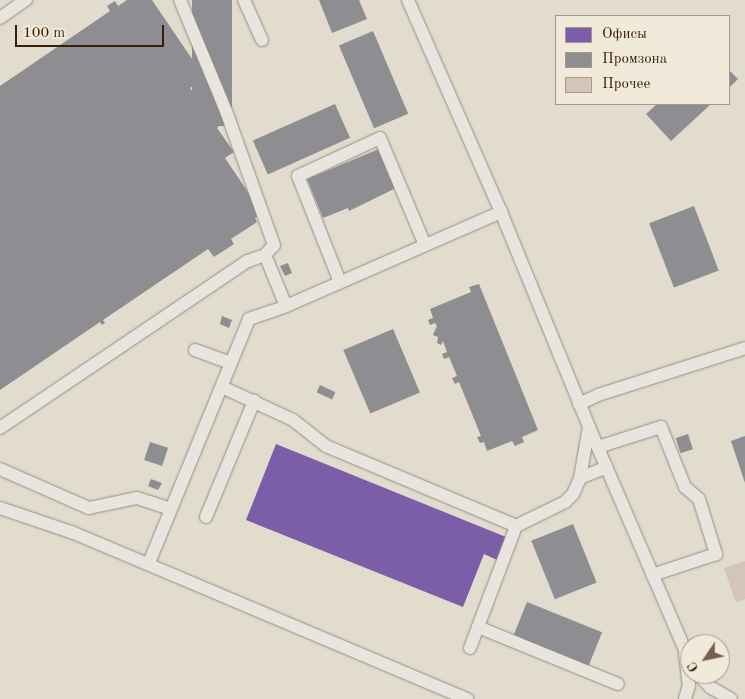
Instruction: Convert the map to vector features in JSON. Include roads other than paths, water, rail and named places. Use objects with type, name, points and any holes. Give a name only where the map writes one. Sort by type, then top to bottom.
[{"type":"street","points":[[0,18],[26,0]]},
{"type":"street","points":[[0,428],[248,261],[265,256],[274,245],[226,111],[180,0]]},
{"type":"street","points":[[244,0],[262,40]]},
{"type":"street","points":[[408,0],[501,212],[589,427],[680,640]]},
{"type":"street","points":[[340,282],[298,176],[380,138],[425,245]]},
{"type":"street","points":[[149,563],[249,319],[286,306],[501,212]]},
{"type":"street","points":[[265,256],[286,306]]},
{"type":"street","points":[[580,404],[598,395],[745,348]]},
{"type":"street","points":[[195,350],[232,363]]},
{"type":"street","points":[[222,387],[293,420],[326,446],[516,526]]},
{"type":"street","points":[[206,517],[254,401]]},
{"type":"street","points":[[470,648],[516,526],[565,502],[573,494],[580,478],[589,427]]},
{"type":"street","points":[[598,447],[661,427],[685,488],[699,499],[716,554],[652,574]]},
{"type":"street","points":[[580,478],[607,468]]},
{"type":"street","points":[[0,469],[89,508],[136,498],[170,509]]},
{"type":"street","points":[[0,508],[74,533],[149,563],[467,699]]},
{"type":"street","points":[[478,627],[618,684]]},
{"type":"street","points":[[685,699],[687,684]]},
{"type":"street","points":[[707,684],[731,699]]}]
